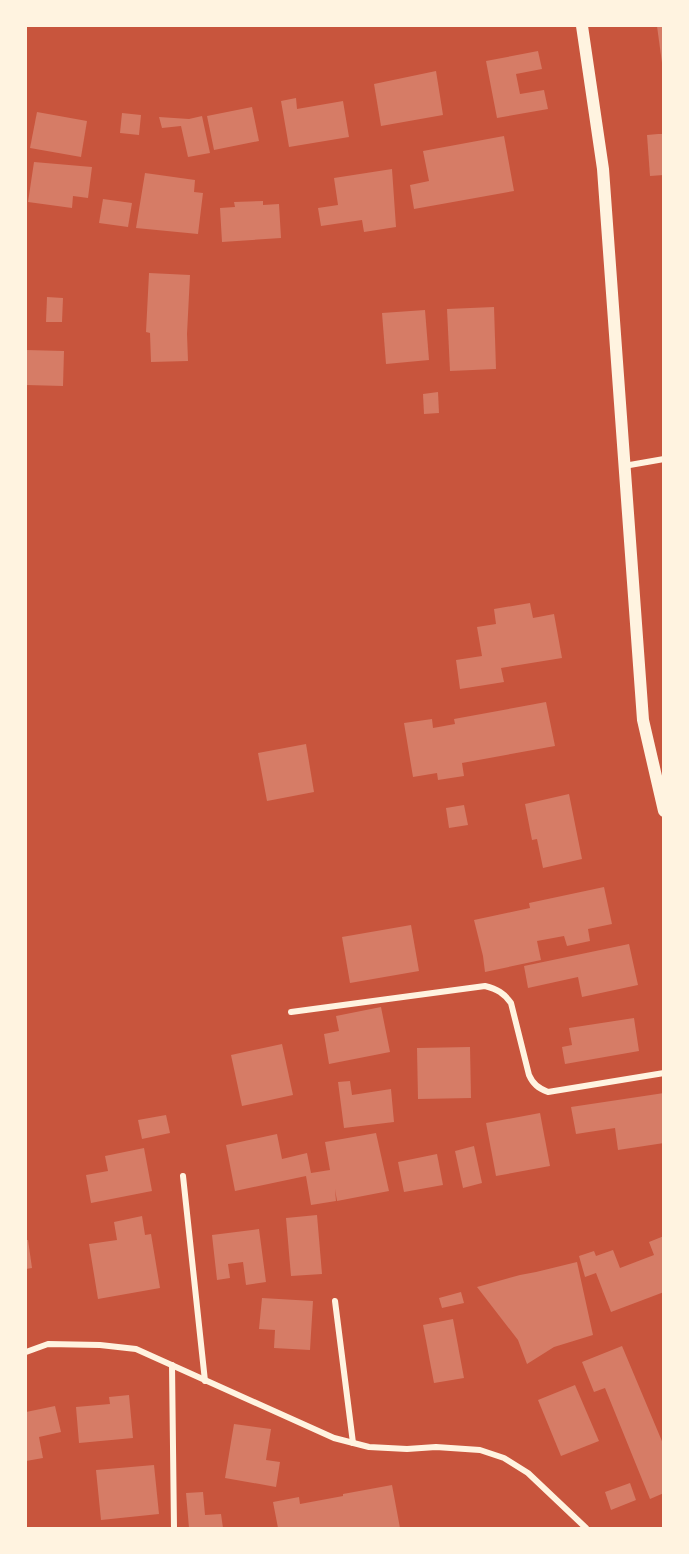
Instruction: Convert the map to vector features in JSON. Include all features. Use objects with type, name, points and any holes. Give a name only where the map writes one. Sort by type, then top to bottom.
[{"type":"main road","points":[[582,26],[603,169],[643,720],[663,811]]},
{"type":"street","points":[[624,466],[663,459]]},
{"type":"street","points":[[291,1012],[485,986],[495,988],[505,994],[511,1003],[529,1075],[532,1082],[540,1089],[548,1092],[663,1072]]},
{"type":"street","points":[[183,1176],[205,1381]]},
{"type":"street","points":[[335,1301],[353,1443]]},
{"type":"street","points":[[26,1352],[48,1344],[100,1344],[136,1349],[334,1438],[369,1447],[480,1449],[504,1458],[528,1473],[586,1528]]},
{"type":"street","points":[[172,1365],[174,1528]]},
{"type":"building","points":[[657,26],[664,26],[664,63],[662,63]]},
{"type":"building","points":[[538,51],[542,69],[516,74],[520,94],[544,90],[548,109],[497,118],[486,61]]},
{"type":"building","points":[[436,71],[443,115],[381,126],[374,84]]},
{"type":"building","points":[[296,98],[297,109],[343,101],[349,137],[289,147],[281,101]]},
{"type":"building","points":[[252,107],[259,141],[214,150],[207,116]]},
{"type":"building","points":[[37,112],[87,121],[81,157],[30,148]]},
{"type":"building","points":[[122,113],[141,115],[139,135],[120,133]]},
{"type":"building","points":[[202,116],[210,153],[188,157],[181,126],[162,128],[159,117],[189,119]]},
{"type":"building","points":[[664,134],[664,175],[650,176],[647,135]]},
{"type":"building","points":[[504,136],[514,191],[414,209],[410,185],[429,181],[423,151]]},
{"type":"building","points":[[34,162],[92,167],[88,198],[73,196],[72,208],[28,202]]},
{"type":"building","points":[[392,169],[396,227],[364,232],[362,220],[321,226],[318,208],[338,205],[334,178]]},
{"type":"building","points":[[145,173],[195,180],[194,192],[203,193],[198,234],[136,228]]},
{"type":"building","points":[[103,199],[132,203],[128,227],[99,223]]},
{"type":"building","points":[[263,201],[263,205],[279,204],[281,238],[222,242],[220,208],[235,207],[234,202]]},
{"type":"building","points":[[149,273],[190,275],[188,361],[151,362],[150,333],[146,332]]},
{"type":"building","points":[[47,297],[63,298],[62,322],[46,322]]},
{"type":"building","points":[[494,307],[496,369],[450,371],[447,309]]},
{"type":"building","points":[[425,310],[429,360],[386,364],[382,313]]},
{"type":"building","points":[[26,350],[64,351],[63,386],[26,385]]},
{"type":"building","points":[[438,392],[439,413],[424,414],[423,394]]},
{"type":"building","points":[[530,603],[533,618],[554,614],[562,658],[501,668],[504,682],[460,689],[456,660],[482,656],[477,627],[496,624],[494,609]]},
{"type":"building","points":[[546,702],[555,746],[462,763],[464,776],[438,780],[437,773],[413,777],[404,723],[432,719],[433,728],[455,724],[454,719]]},
{"type":"building","points":[[306,744],[314,792],[267,801],[258,753]]},
{"type":"building","points":[[569,794],[582,859],[543,868],[537,839],[532,840],[525,804]]},
{"type":"building","points":[[464,805],[468,825],[449,828],[446,808]]},
{"type":"building","points":[[604,887],[612,924],[588,929],[590,941],[567,946],[564,936],[537,941],[541,960],[485,972],[474,920],[530,908],[529,903]]},
{"type":"building","points":[[411,925],[419,971],[350,983],[342,937]]},
{"type":"building","points":[[629,944],[638,985],[582,997],[578,977],[528,988],[524,966]]},
{"type":"building","points":[[381,1007],[390,1052],[329,1064],[324,1034],[339,1031],[336,1016]]},
{"type":"building","points":[[634,1018],[639,1051],[565,1064],[562,1047],[572,1045],[569,1028]]},
{"type":"building","points":[[282,1044],[293,1095],[242,1106],[231,1055]]},
{"type":"building","points":[[470,1047],[471,1098],[418,1099],[417,1048]]},
{"type":"building","points":[[350,1081],[352,1095],[391,1089],[394,1122],[344,1128],[338,1082]]},
{"type":"building","points":[[664,1093],[664,1143],[618,1150],[615,1128],[576,1134],[571,1107]]},
{"type":"building","points":[[540,1113],[550,1166],[496,1176],[486,1123]]},
{"type":"building","points":[[166,1115],[170,1133],[142,1139],[138,1120]]},
{"type":"building","points":[[376,1133],[389,1191],[337,1201],[335,1189],[336,1201],[311,1205],[306,1176],[235,1191],[226,1145],[277,1134],[282,1159],[307,1153],[311,1173],[330,1170],[325,1142]]},
{"type":"building","points":[[474,1146],[482,1183],[463,1188],[455,1151]]},
{"type":"building","points":[[144,1148],[152,1191],[91,1203],[86,1175],[108,1171],[105,1156]]},
{"type":"building","points":[[437,1154],[443,1185],[404,1192],[398,1162]]},
{"type":"building","points":[[317,1215],[322,1274],[291,1276],[286,1218]]},
{"type":"building","points":[[142,1216],[145,1235],[151,1234],[160,1288],[98,1299],[89,1244],[117,1240],[114,1222]]},
{"type":"building","points":[[259,1229],[266,1282],[246,1285],[243,1262],[228,1264],[230,1278],[217,1280],[212,1235]]},
{"type":"building","points":[[664,1236],[664,1292],[611,1312],[596,1273],[585,1277],[579,1256],[594,1251],[596,1256],[613,1250],[620,1268],[654,1255],[649,1242]]},
{"type":"building","points":[[26,1240],[28,1240],[32,1268],[26,1269]]},
{"type":"building","points":[[577,1262],[593,1335],[554,1347],[527,1364],[518,1340],[477,1287]]},
{"type":"building","points":[[461,1292],[464,1303],[442,1308],[439,1298]]},
{"type":"building","points":[[262,1298],[313,1301],[310,1350],[274,1348],[275,1330],[259,1329]]},
{"type":"building","points":[[453,1319],[464,1378],[434,1383],[423,1325]]},
{"type":"building","points":[[622,1346],[664,1446],[664,1493],[650,1499],[605,1388],[594,1392],[582,1362]]},
{"type":"building","points":[[575,1385],[599,1441],[561,1456],[538,1400]]},
{"type":"building","points":[[129,1395],[133,1438],[79,1443],[76,1407],[110,1404],[109,1397]]},
{"type":"building","points":[[55,1406],[61,1432],[39,1437],[43,1458],[26,1461],[26,1412]]},
{"type":"building","points":[[234,1424],[271,1429],[266,1460],[280,1462],[276,1487],[225,1478]]},
{"type":"building","points":[[154,1465],[159,1514],[101,1520],[96,1470]]},
{"type":"building","points":[[630,1483],[636,1500],[611,1510],[605,1492]]},
{"type":"building","points":[[392,1485],[400,1528],[278,1528],[273,1502],[299,1497],[300,1504]]},
{"type":"building","points":[[203,1492],[205,1515],[221,1514],[223,1528],[189,1528],[186,1493]]}]
